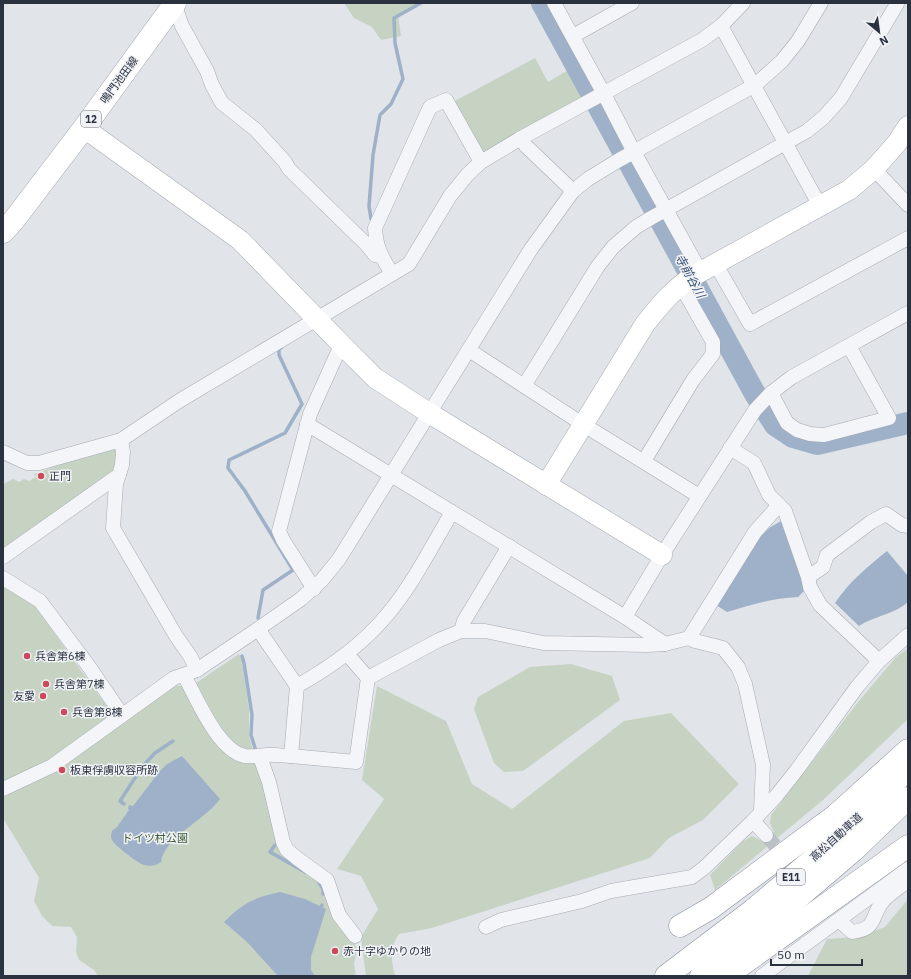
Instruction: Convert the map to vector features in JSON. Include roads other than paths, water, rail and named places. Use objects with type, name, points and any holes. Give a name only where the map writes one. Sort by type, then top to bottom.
[{"type":"main road","name":"鳴門池田線","points":[[3,232],[14,220],[84,128],[174,3]]},
{"type":"main road","points":[[680,926],[711,908],[836,815],[908,750]]},
{"type":"main road","name":"高松自動車道","points":[[666,976],[752,910],[838,838],[908,769]]},
{"type":"main road","name":"高松自動車道","points":[[701,976],[765,926],[853,851],[908,798]]},
{"type":"main road","points":[[726,976],[908,846]]},
{"type":"street","points":[[174,3],[182,26],[207,71],[212,85],[222,103],[256,130],[299,180],[366,244],[374,255],[381,256]]},
{"type":"street","points":[[554,3],[572,36],[597,98],[659,213],[695,275],[713,342],[712,354],[692,380],[644,461]]},
{"type":"street","points":[[572,36],[632,3]]},
{"type":"street","points":[[3,452],[27,463],[39,463],[120,440],[179,401],[409,264],[450,196],[468,174],[481,162],[521,138],[702,40],[721,26],[743,3]]},
{"type":"street","points":[[3,789],[52,766],[174,678],[190,672],[258,629],[314,589],[339,559],[531,249],[573,191],[588,179],[627,155],[754,85],[782,61],[798,41],[821,3]]},
{"type":"street","points":[[524,386],[598,266],[613,247],[636,227],[807,131],[824,117],[841,98],[900,6]]},
{"type":"street","points":[[721,26],[820,206]]},
{"type":"street","points":[[392,274],[381,256],[376,241],[376,228],[430,107],[446,100],[481,162]]},
{"type":"street","points":[[546,485],[645,324],[661,303],[695,275],[850,190],[874,169],[898,143],[908,126]]},
{"type":"street","points":[[84,128],[240,240],[376,378],[429,413],[662,555]]},
{"type":"street","points":[[521,138],[526,146],[573,191]]},
{"type":"street","points":[[874,169],[908,205]]},
{"type":"street","points":[[695,275],[750,324],[908,238]]},
{"type":"street","points":[[625,617],[662,555],[730,448],[755,410],[768,396],[792,377],[908,313]]},
{"type":"street","points":[[314,589],[283,540],[279,531],[310,414],[334,360],[343,346]]},
{"type":"street","points":[[768,396],[787,423],[797,430],[810,434],[824,435],[889,418],[849,346]]},
{"type":"street","points":[[469,350],[699,496]]},
{"type":"street","points":[[307,424],[625,617],[666,644]]},
{"type":"street","points":[[120,440],[123,452],[122,465],[116,484],[113,528],[176,636],[190,656],[190,672],[215,732],[228,748],[244,756],[291,756],[356,762],[368,678],[347,654]]},
{"type":"street","points":[[730,448],[754,463],[769,495],[785,511],[808,577],[810,587],[820,605],[879,661]]},
{"type":"street","points":[[3,557],[119,475]]},
{"type":"street","points":[[368,678],[439,640],[461,631],[485,631],[543,643],[647,646],[666,644],[690,638],[755,532],[779,505]]},
{"type":"street","points":[[297,686],[324,671],[347,654],[366,638],[388,614],[412,580],[452,512]]},
{"type":"street","points":[[808,577],[823,567],[827,555],[871,522],[886,514],[902,525],[908,526]]},
{"type":"street","points":[[461,631],[464,621],[509,546]]},
{"type":"street","points":[[3,578],[40,601],[90,668],[122,715]]},
{"type":"street","points":[[258,629],[297,686],[291,756]]},
{"type":"street","points":[[486,927],[502,920],[582,901],[611,891],[692,877],[704,868],[757,816],[796,771],[857,687],[879,661],[908,635]]},
{"type":"street","points":[[690,638],[695,641],[723,648],[738,667],[745,684],[763,765],[757,816],[766,835]]},
{"type":"street","points":[[260,757],[283,842],[287,850],[327,880],[339,915],[355,936]]},
{"type":"street","points":[[762,976],[908,869]]},
{"type":"street","points":[[843,924],[852,932],[863,930],[870,926],[883,901],[908,881]]},
{"type":"water","points":[[783,520],[805,590],[798,597],[771,600],[727,612],[716,605],[758,539],[769,528]]},
{"type":"water","points":[[887,551],[908,576],[908,602],[891,612],[859,626],[835,603],[840,595],[865,569]]},
{"type":"water","points":[[182,756],[220,799],[205,814],[177,837],[164,853],[161,862],[150,866],[141,864],[114,843],[111,837],[112,831],[117,827],[129,810],[129,805],[133,806],[159,772],[167,764]]},
{"type":"water","points":[[280,892],[305,899],[326,909],[311,957],[311,970],[315,976],[278,976],[247,942],[224,922],[237,910],[249,902]]},
{"type":"waterway","points":[[371,219],[369,206],[373,155],[380,115],[391,104],[403,79],[395,43],[394,18],[421,3]]},
{"type":"waterway","name":"寺前谷川","points":[[542,3],[754,392],[775,425],[793,437],[817,444],[908,423]]},
{"type":"waterway","points":[[258,618],[263,590],[293,570],[245,491],[228,468],[229,460],[285,433],[302,404],[279,355],[279,349],[281,348]]},
{"type":"waterway","points":[[242,656],[252,715],[251,735],[255,748]]},
{"type":"waterway","points":[[124,804],[120,801],[142,767],[155,753],[173,741]]},
{"type":"waterway","points":[[275,845],[270,852],[305,872]]},
{"type":"waterway","points":[[318,881],[323,889],[323,894]]},
{"type":"tunnel","points":[[766,835],[788,860]]},
{"type":"place","name":"正門","points":[[41,476]]},
{"type":"place","name":"兵舎第6棟","points":[[27,656]]},
{"type":"place","name":"兵舎第7棟","points":[[46,684]]},
{"type":"place","name":"友愛","points":[[43,696]]},
{"type":"place","name":"兵舎第8棟","points":[[64,712]]},
{"type":"place","name":"板東俘虜収容所跡","points":[[62,770]]},
{"type":"place","name":"赤十字ゆかりの地","points":[[335,951]]},
{"type":"park label","name":"ドイツ村公園","points":[[155,838]]}]
